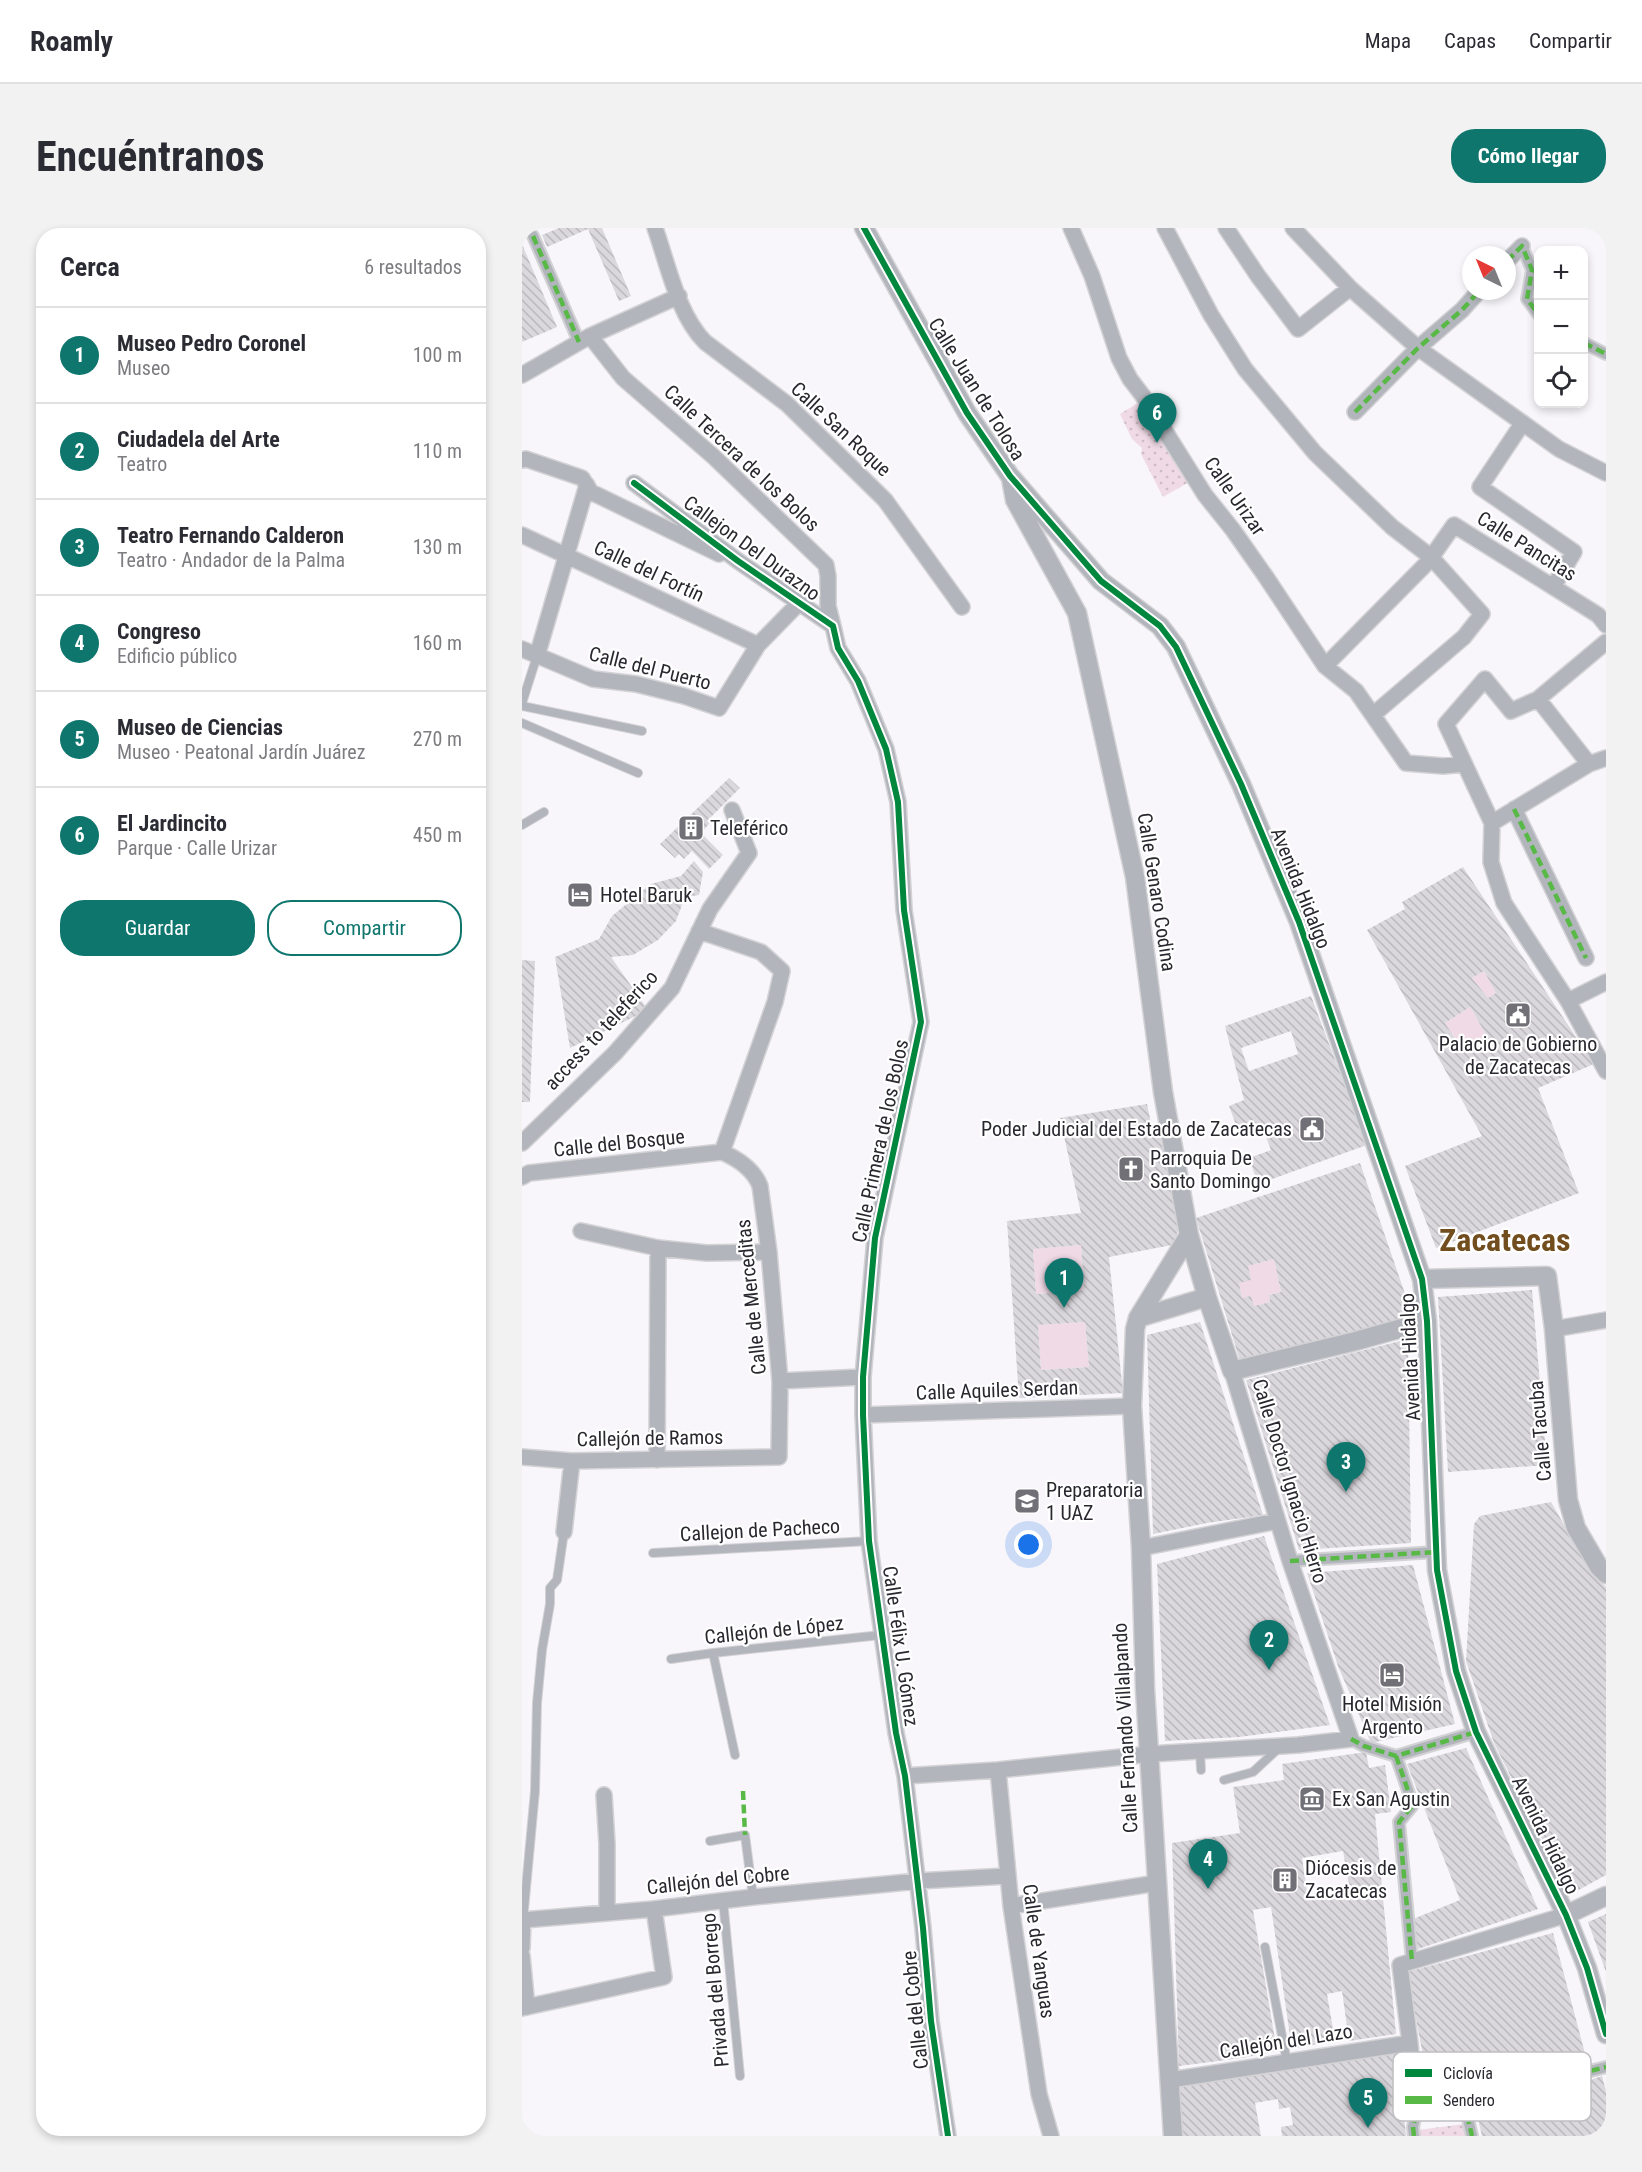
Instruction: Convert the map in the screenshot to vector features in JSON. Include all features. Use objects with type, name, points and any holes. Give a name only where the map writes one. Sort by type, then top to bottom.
[{"type":"street","name":"Calle San Roque","points":[[655,228],[684,311],[695,332],[787,404],[885,500],[962,607]]},
{"type":"street","name":"Calle Juan de Tolosa","points":[[864,228],[967,413],[1010,476],[1101,581],[1160,626]]},
{"type":"street","name":"Calle Urizar","points":[[1071,228],[1092,276],[1119,358],[1130,379],[1205,495],[1233,530],[1325,666],[1356,691],[1406,763],[1443,766],[1464,764]]},
{"type":"street","points":[[1165,228],[1211,315],[1245,369],[1315,453],[1392,527],[1431,557],[1482,614],[1464,637],[1374,714]]},
{"type":"street","points":[[1226,228],[1258,276],[1298,329],[1350,288]]},
{"type":"street","points":[[1293,228],[1350,288],[1418,348],[1559,449],[1606,473]]},
{"type":"street","points":[[531,232],[584,339]]},
{"type":"street","points":[[1516,252],[1522,246],[1532,270],[1527,299],[1534,308]]},
{"type":"street","points":[[522,375],[584,339],[679,296]]},
{"type":"street","points":[[1355,412],[1418,348],[1471,300]]},
{"type":"street","name":"Calle Tercera de los Bolos","points":[[584,339],[623,378],[714,457],[826,565],[828,606],[833,626]]},
{"type":"street","points":[[1588,345],[1606,354]]},
{"type":"street","points":[[1522,424],[1480,487],[1574,552],[1554,587]]},
{"type":"street","points":[[522,460],[526,459],[582,478],[591,492],[709,550],[738,561]]},
{"type":"street","name":"Calle Genaro Codina","points":[[1010,476],[1015,500],[1077,613],[1135,877],[1163,1092],[1189,1235]]},
{"type":"street","name":"Callejon Del Durazno","points":[[634,483],[738,561],[833,626]]},
{"type":"street","points":[[537,656],[587,485]]},
{"type":"street","name":"Calle Pancitas","points":[[1431,557],[1454,525],[1598,615],[1606,625]]},
{"type":"street","name":"Calle del Fortín","points":[[522,535],[758,645]]},
{"type":"street","points":[[1325,666],[1378,611],[1399,593],[1431,557]]},
{"type":"street","points":[[758,645],[799,603]]},
{"type":"street","name":"Calle Primera de los Bolos","points":[[833,626],[838,648],[858,681],[886,749],[898,802],[904,910],[921,1022],[875,1238],[863,1377],[863,1415]]},
{"type":"street","name":"Avenida Hidalgo","points":[[1160,626],[1176,647],[1241,784],[1299,922],[1422,1279],[1427,1321],[1437,1570],[1456,1671],[1476,1732],[1566,1915],[1587,1968],[1606,2034]]},
{"type":"street","points":[[1606,642],[1538,699],[1511,711],[1485,679],[1446,724],[1492,823],[1491,862],[1504,903],[1568,1001],[1606,1071]]},
{"type":"street","name":"Calle del Puerto","points":[[522,649],[593,679],[636,684],[684,696],[719,708],[758,645]]},
{"type":"street","points":[[1538,699],[1588,764]]},
{"type":"street","points":[[1492,823],[1588,764],[1606,758]]},
{"type":"street","points":[[1514,809],[1586,958]]},
{"type":"street","name":"access to teleferico","points":[[522,1143],[615,1053],[672,988],[710,909],[749,853],[732,810]]},
{"type":"street","points":[[699,931],[761,952],[782,971],[775,1002],[722,1152]]},
{"type":"street","points":[[1568,1001],[1606,982]]},
{"type":"street","name":"Calle del Bosque","points":[[522,1177],[529,1173],[722,1152]]},
{"type":"street","name":"Calle de Merceditas","points":[[722,1152],[737,1159],[757,1179],[769,1252],[780,1381],[780,1457]]},
{"type":"street","points":[[581,1231],[658,1248],[707,1253],[769,1252]]},
{"type":"street","points":[[1138,1318],[1189,1235]]},
{"type":"street","name":"Calle Doctor Ignacio Hierro","points":[[1189,1235],[1277,1521],[1351,1739]]},
{"type":"street","points":[[657,1460],[658,1248]]},
{"type":"street","name":"Calle Tacuba","points":[[1422,1279],[1547,1275],[1554,1329],[1568,1500],[1576,1528],[1599,1567],[1606,1574]]},
{"type":"street","points":[[1138,1318],[1207,1297]]},
{"type":"street","name":"Calle Fernando Villalpando","points":[[1138,1318],[1134,1339],[1132,1406],[1141,1548],[1145,1689],[1173,2136]]},
{"type":"street","points":[[1554,1329],[1606,1320]]},
{"type":"street","points":[[1232,1371],[1427,1321]]},
{"type":"street","points":[[780,1381],[863,1377]]},
{"type":"street","name":"Calle Aquiles Serdan","points":[[863,1415],[1132,1406]]},
{"type":"street","name":"Calle Félix U. Gómez","points":[[863,1415],[869,1541],[896,1733],[905,1776],[918,1881]]},
{"type":"street","name":"Callejón de Ramos","points":[[522,1457],[572,1461],[780,1457]]},
{"type":"street","points":[[564,1532],[572,1461]]},
{"type":"street","points":[[1141,1548],[1277,1521]]},
{"type":"street","points":[[1290,1561],[1436,1552]]},
{"type":"street","points":[[905,1776],[1351,1739],[1364,1746],[1396,1756],[1476,1732]]},
{"type":"street","points":[[1396,1756],[1413,1805],[1399,1822],[1411,2052]]},
{"type":"street","name":"Calle de Yanguas","points":[[998,1770],[1011,1906],[1039,2094],[1051,2136]]},
{"type":"street","points":[[604,1795],[607,1912]]},
{"type":"street","name":"Callejón del Cobre","points":[[523,1920],[654,1909],[918,1881],[1007,1876]]},
{"type":"street","name":"Calle del Cobre","points":[[918,1881],[931,2021],[948,2136]]},
{"type":"street","points":[[1011,1906],[1156,1883]]},
{"type":"street","points":[[1406,1963],[1566,1915],[1606,1896]]},
{"type":"street","points":[[522,1956],[525,2008],[664,1977],[654,1909]]},
{"type":"street","points":[[522,1948],[523,1920]]},
{"type":"street","name":"Callejón del Lazo","points":[[1170,2080],[1410,2043]]},
{"type":"street","points":[[1591,2071],[1606,2067]]},
{"type":"street","points":[[1414,2121],[1414,2136]]},
{"type":"street","points":[[1469,2121],[1473,2136]]},
{"type":"lane","points":[[537,656],[522,705],[642,731]]},
{"type":"lane","points":[[522,723],[638,773]]},
{"type":"lane","points":[[522,825],[544,812]]},
{"type":"lane","points":[[523,1920],[535,1791],[537,1703],[550,1588],[557,1580],[564,1532]]},
{"type":"lane","name":"Callejon de Pacheco","points":[[654,1553],[869,1541]]},
{"type":"lane","name":"Callejón de López","points":[[671,1659],[881,1635]]},
{"type":"lane","points":[[713,1653],[735,1755]]},
{"type":"lane","points":[[1224,1780],[1253,1772],[1281,1746]]},
{"type":"lane","points":[[1200,1751],[1201,1770]]},
{"type":"lane","points":[[710,1841],[745,1835],[753,1897]]},
{"type":"lane","name":"Privada del Borrego","points":[[723,1900],[740,2076]]},
{"type":"lane","points":[[1265,1947],[1287,2062]]},
{"type":"shaded area","points":[[1146,398],[1198,477],[1163,497],[1141,454],[1142,448],[1132,439],[1120,414]]},
{"type":"shaded area","points":[[1484,971],[1496,993],[1488,998],[1472,978]]},
{"type":"shaded area","points":[[1470,1007],[1487,1036],[1463,1051],[1445,1023]]},
{"type":"shaded area","points":[[1081,1245],[1084,1290],[1036,1294],[1033,1249]]},
{"type":"shaded area","points":[[1274,1259],[1281,1292],[1269,1295],[1270,1302],[1254,1306],[1242,1298],[1239,1283],[1248,1266]]},
{"type":"shaded area","points":[[1085,1322],[1089,1367],[1041,1370],[1038,1325]]},
{"type":"shaded area","points":[[1464,2124],[1467,2136],[1419,2136],[1418,2130]]},
{"type":"building","points":[[559,228],[602,228],[631,296],[619,301],[588,229],[547,247],[542,235]]},
{"type":"building","points":[[522,244],[557,327],[522,342]]},
{"type":"building","name":"Teleférico","points":[[729,778],[740,788],[707,821],[710,823],[701,833],[723,855],[709,869],[692,851],[684,859],[679,854],[675,858],[660,844]]},
{"type":"building","points":[[694,861],[703,872],[699,895],[685,897],[676,921],[658,940],[633,955],[611,957],[648,1010],[570,1048],[555,957],[599,939],[612,916],[651,884],[681,876]]},
{"type":"building","points":[[1463,867],[1594,1064],[1538,1088],[1579,1193],[1436,1248],[1405,1166],[1482,1136],[1367,930],[1405,909],[1402,902]],"holes":[[[1484,971],[1496,993],[1488,998],[1472,978]],[[1470,1007],[1487,1036],[1463,1051],[1445,1023]]]},
{"type":"building","points":[[522,960],[535,961],[530,1102],[522,1102]]},
{"type":"building","name":"Poder Judicial del Estado de Zacatecas","points":[[1311,996],[1367,1145],[1258,1184],[1249,1158],[1271,1150],[1261,1124],[1239,1133],[1229,1106],[1244,1100],[1225,1026]],"holes":[[[1291,1031],[1298,1054],[1249,1071],[1241,1048]]]},
{"type":"building","points":[[1147,1104],[1153,1133],[1160,1134],[1179,1229],[1172,1245],[1109,1257],[1123,1393],[1019,1398],[1007,1221],[1081,1213],[1060,1118]],"holes":[[[1081,1245],[1084,1290],[1036,1294],[1033,1249]],[[1085,1322],[1089,1367],[1041,1370],[1038,1325]]]},
{"type":"building","points":[[1360,1163],[1413,1317],[1241,1364],[1196,1218]],"holes":[[[1274,1259],[1281,1292],[1269,1295],[1270,1302],[1254,1306],[1251,1296],[1242,1298],[1239,1283],[1251,1280],[1248,1266]]]},
{"type":"building","points":[[1532,1290],[1547,1465],[1448,1472],[1438,1297]]},
{"type":"building","points":[[1200,1322],[1263,1515],[1153,1534],[1147,1335]]},
{"type":"building","points":[[1408,1339],[1411,1543],[1299,1550],[1246,1380]]},
{"type":"building","points":[[1551,1502],[1590,1570],[1606,1587],[1606,1875],[1575,1892],[1568,1891],[1494,1743],[1466,1661],[1474,1524],[1480,1516]]},
{"type":"building","points":[[1264,1536],[1330,1725],[1239,1737],[1165,1741],[1157,1564]]},
{"type":"building","points":[[1413,1565],[1455,1724],[1371,1743],[1338,1666],[1307,1573]]},
{"type":"building","points":[[1466,1748],[1538,1909],[1418,1949],[1413,1919],[1460,1900],[1407,1764]]},
{"type":"building","points":[[1366,1752],[1369,1768],[1385,1765],[1391,1812],[1375,1814],[1396,2034],[1349,2041],[1342,1991],[1327,1994],[1335,2041],[1292,2049],[1271,1907],[1253,1910],[1277,2051],[1179,2066],[1172,1843],[1240,1833],[1233,1787],[1284,1780],[1282,1764]],"holes":[[[1343,1851],[1350,1891],[1308,1898],[1302,1858]]]},
{"type":"building","points":[[1606,1914],[1606,1972],[1588,1922]]},
{"type":"building","points":[[1553,1933],[1585,2052],[1422,2052],[1407,1972]]},
{"type":"building","points":[[1393,2054],[1393,2121],[1405,2121],[1406,2136],[1282,2136],[1281,2127],[1293,2125],[1290,2107],[1279,2109],[1278,2099],[1255,2103],[1261,2136],[1182,2136],[1179,2087]]},
{"type":"building","points":[[1602,2076],[1606,2091],[1606,2136],[1482,2136],[1478,2121],[1591,2121],[1591,2080]]},
{"type":"marked path","points":[[533,236],[579,342]]},
{"type":"marked path","points":[[1516,252],[1522,246],[1532,270],[1527,299],[1534,308]]},
{"type":"marked path","points":[[1355,412],[1418,348],[1471,300]]},
{"type":"marked path","points":[[1588,345],[1606,354]]},
{"type":"marked path","points":[[1514,809],[1586,958]]},
{"type":"marked path","points":[[1290,1561],[1436,1552]]},
{"type":"marked path","points":[[1351,1739],[1364,1746],[1396,1756],[1476,1732]]},
{"type":"marked path","points":[[1396,1756],[1413,1805],[1399,1822],[1412,1961]]},
{"type":"marked path","points":[[743,1791],[745,1835]]},
{"type":"marked path","points":[[1591,2071],[1606,2067]]},
{"type":"marked path","points":[[1414,2121],[1414,2136]]},
{"type":"marked path","points":[[1468,2121],[1472,2136]]},
{"type":"cycle path","points":[[864,228],[967,413],[1010,476],[1101,581],[1160,626],[1176,647],[1241,784],[1299,922],[1422,1279],[1427,1321],[1437,1570],[1456,1671],[1476,1732],[1566,1915],[1587,1968],[1606,2034]]},
{"type":"cycle path","points":[[634,483],[738,561],[833,626],[838,648],[858,681],[886,749],[898,802],[904,910],[921,1022],[875,1238],[863,1377],[863,1415],[869,1541],[896,1733],[905,1776],[923,1928],[931,2021],[948,2136]]},
{"type":"place","name":"El Jardincito","points":[[1157,443]]},
{"type":"place","name":"Teleférico","points":[[691,828]]},
{"type":"place","name":"Hotel Baruk","points":[[580,895]]},
{"type":"place","name":"Palacio de Gobierno de Zacatecas","points":[[1518,1015]]},
{"type":"place","name":"Poder Judicial del Estado de Zacatecas","points":[[1312,1129]]},
{"type":"place","name":"Parroquia De Santo Domingo","points":[[1131,1169]]},
{"type":"place","name":"Museo Pedro Coronel","points":[[1064,1308]]},
{"type":"place","name":"Teatro Fernando Calderon","points":[[1346,1492]]},
{"type":"place","name":"Preparatoria 1 UAZ","points":[[1027,1501]]},
{"type":"place","name":"Ciudadela del Arte","points":[[1269,1670]]},
{"type":"place","name":"Hotel Misión Argento","points":[[1392,1675]]},
{"type":"place","name":"Ex San Agustin","points":[[1312,1799]]},
{"type":"place","name":"Diócesis de Zacatecas","points":[[1285,1880]]},
{"type":"place","name":"Congreso","points":[[1208,1889]]},
{"type":"place","name":"Museo de Ciencias","points":[[1368,2128]]},
{"type":"district","name":"Zacatecas","points":[[1505,1240]]}]
